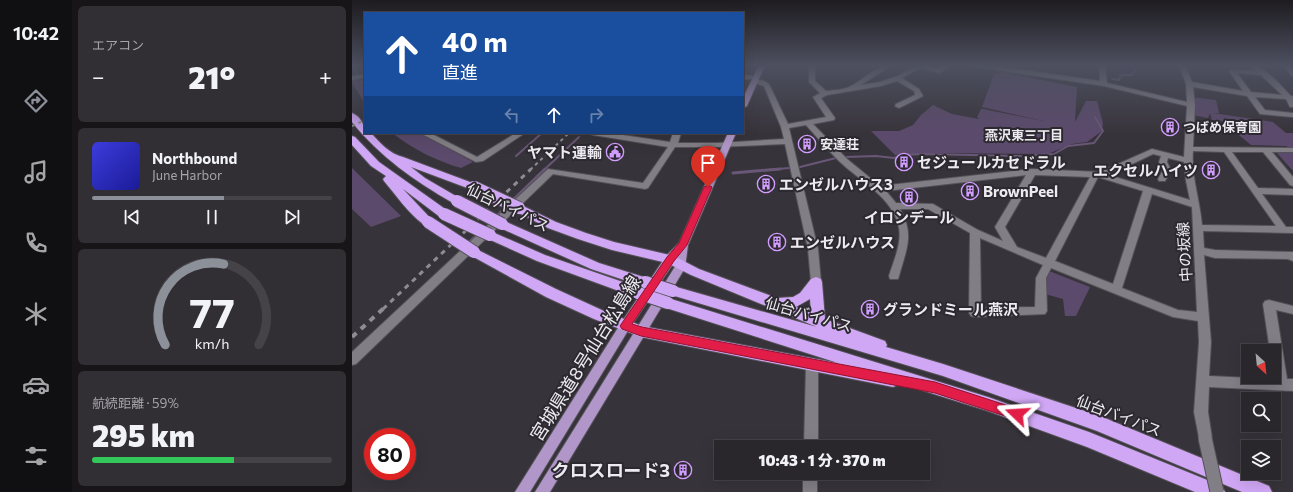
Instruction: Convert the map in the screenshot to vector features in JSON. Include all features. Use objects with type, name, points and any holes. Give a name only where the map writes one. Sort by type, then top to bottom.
[{"type":"highway","name":"仙台バイパス","points":[[352,116],[364,132]]},
{"type":"highway","name":"仙台バイパス","points":[[366,134],[379,147],[421,180],[457,201],[502,224],[641,288]]},
{"type":"highway","name":"仙台バイパス","points":[[352,139],[375,164],[444,214],[541,258],[671,297],[943,370],[1100,424],[1263,492]]},
{"type":"highway","points":[[392,156],[474,187],[552,225],[612,246],[676,262],[695,272],[772,302],[818,322],[914,357],[943,370]]},
{"type":"highway","points":[[375,164],[416,212],[428,222],[474,252],[551,292],[625,326],[641,331],[935,388]]},
{"type":"highway","points":[[772,302],[789,304],[801,300],[807,295],[816,282]]},
{"type":"highway","points":[[816,282],[818,322]]},
{"type":"highway","name":"仙台バイパス","points":[[671,297],[843,357],[988,404],[1089,440],[1217,492]]},
{"type":"main road","points":[[744,104],[751,88]]},
{"type":"main road","name":"宮城県道8号仙台松島線","points":[[542,492],[641,331],[676,262],[732,134]]},
{"type":"main road","name":"宮城県道8号仙台松島線","points":[[522,492],[625,326],[676,262]]},
{"type":"street","points":[[767,88],[785,127],[813,249],[816,282]]},
{"type":"street","points":[[819,88],[825,93]]},
{"type":"street","points":[[785,127],[831,118],[817,97],[825,93],[858,88]]},
{"type":"street","points":[[899,106],[919,96],[917,90],[914,88]]},
{"type":"street","points":[[1121,88],[1191,104]]},
{"type":"street","name":"中の坂線","points":[[1189,88],[1191,104],[1188,161],[1190,181],[1196,205],[1205,342],[1201,412],[1217,492]]},
{"type":"street","points":[[1213,88],[1250,94],[1290,97]]},
{"type":"street","points":[[1245,88],[1263,112],[1293,115]]},
{"type":"street","points":[[1279,88],[1290,97],[1293,105]]},
{"type":"street","points":[[808,122],[845,162],[879,190],[893,206],[904,229],[904,241],[894,276]]},
{"type":"street","points":[[426,134],[476,160],[519,134]]},
{"type":"street","points":[[608,134],[622,135],[673,145],[787,141]]},
{"type":"street","points":[[352,360],[551,171],[645,186],[673,145],[677,134]]},
{"type":"street","points":[[1188,149],[1293,150]]},
{"type":"street","points":[[1227,150],[1256,191],[1288,230]]},
{"type":"street","points":[[1266,150],[1293,183]]},
{"type":"street","points":[[975,232],[975,313],[1041,311],[1042,278],[1098,175],[1152,151],[1188,161]]},
{"type":"street","points":[[1162,179],[1167,170],[1163,162],[1165,155]]},
{"type":"street","points":[[879,190],[1032,172],[1098,175],[1196,205]]},
{"type":"street","points":[[1013,250],[1000,227],[1032,172]]},
{"type":"street","points":[[1116,290],[1148,191]]},
{"type":"street","points":[[1256,191],[1293,192]]},
{"type":"street","points":[[893,206],[930,206],[975,232],[1013,250],[1177,314],[1204,317]]},
{"type":"street","points":[[1197,228],[1288,230]]},
{"type":"street","points":[[1199,250],[1215,254],[1290,255],[1293,257]]},
{"type":"street","points":[[1203,381],[1287,385],[1269,304],[1293,310]]},
{"type":"street","points":[[811,440],[812,365]]},
{"type":"street","points":[[810,480],[810,492]]},
{"type":"shaded area","points":[[356,88],[364,88],[364,102]]},
{"type":"shaded area","points":[[989,88],[1077,88],[1075,122],[1086,101],[1097,101],[1103,123],[1102,131],[1087,142],[1072,144],[1048,154],[932,153],[895,155],[871,131],[899,131],[913,125],[921,115],[933,105],[952,114],[979,119],[977,117],[981,109],[983,109],[1048,122],[982,107]]},
{"type":"shaded area","points":[[1191,97],[1216,100],[1219,113],[1213,113],[1273,122],[1286,133],[1293,133],[1293,147],[1251,145],[1234,131],[1231,131],[1222,121],[1212,120],[1210,113],[1208,118],[1193,115]]},
{"type":"shaded area","points":[[393,134],[422,134],[473,162],[461,168],[425,154]]},
{"type":"shaded area","points":[[1276,152],[1293,152],[1293,171]]},
{"type":"shaded area","points":[[352,168],[401,216],[371,227],[352,209]]},
{"type":"shaded area","points":[[1049,271],[1090,287],[1076,316],[1065,316],[1063,299],[1045,294],[1045,283]]},
{"type":"waterway","points":[[1035,155],[1054,154],[1068,146],[1094,143],[1103,131],[1095,117]]},
{"type":"waterway","points":[[516,156],[541,134]]},
{"type":"waterway","points":[[544,170],[579,137]]},
{"type":"waterway","points":[[846,157],[876,156],[894,158],[901,155],[924,154],[1021,156]]},
{"type":"waterway","points":[[800,167],[836,158]]},
{"type":"waterway","points":[[768,170],[789,168]]},
{"type":"waterway","points":[[512,201],[545,169]]},
{"type":"waterway","points":[[733,173],[780,169]]},
{"type":"waterway","points":[[495,218],[507,206]]},
{"type":"waterway","points":[[467,244],[479,233]]},
{"type":"railway","points":[[352,126],[364,120]]},
{"type":"railway","points":[[530,170],[568,134]]},
{"type":"railway","points":[[383,309],[531,169]]},
{"type":"railway","points":[[352,337],[384,308]]},
{"type":"place","name":"つばめ保育園","points":[[1170,127]]},
{"type":"place","name":"安達荘","points":[[807,144]]},
{"type":"place","name":"ヤマト運輸","points":[[615,152]]},
{"type":"place","name":"セジュールカセドラル","points":[[904,162]]},
{"type":"place","name":"エクセルハイツ","points":[[1211,170]]},
{"type":"place","name":"エンゼルハウス3","points":[[766,184]]},
{"type":"place","name":"BrownPeel","points":[[970,191]]},
{"type":"place","name":"イロンデール","points":[[909,197]]},
{"type":"place","name":"エンゼルハウス","points":[[777,242]]},
{"type":"place","name":"グランドミール燕沢","points":[[870,309]]},
{"type":"place","name":"クロスロード3","points":[[683,470]]},
{"type":"district","name":"燕沢東三丁目","points":[[1024,135]]},
{"type":"route","points":[[708,187],[683,245],[670,259],[625,326],[641,331],[935,388],[1017,414]]}]
